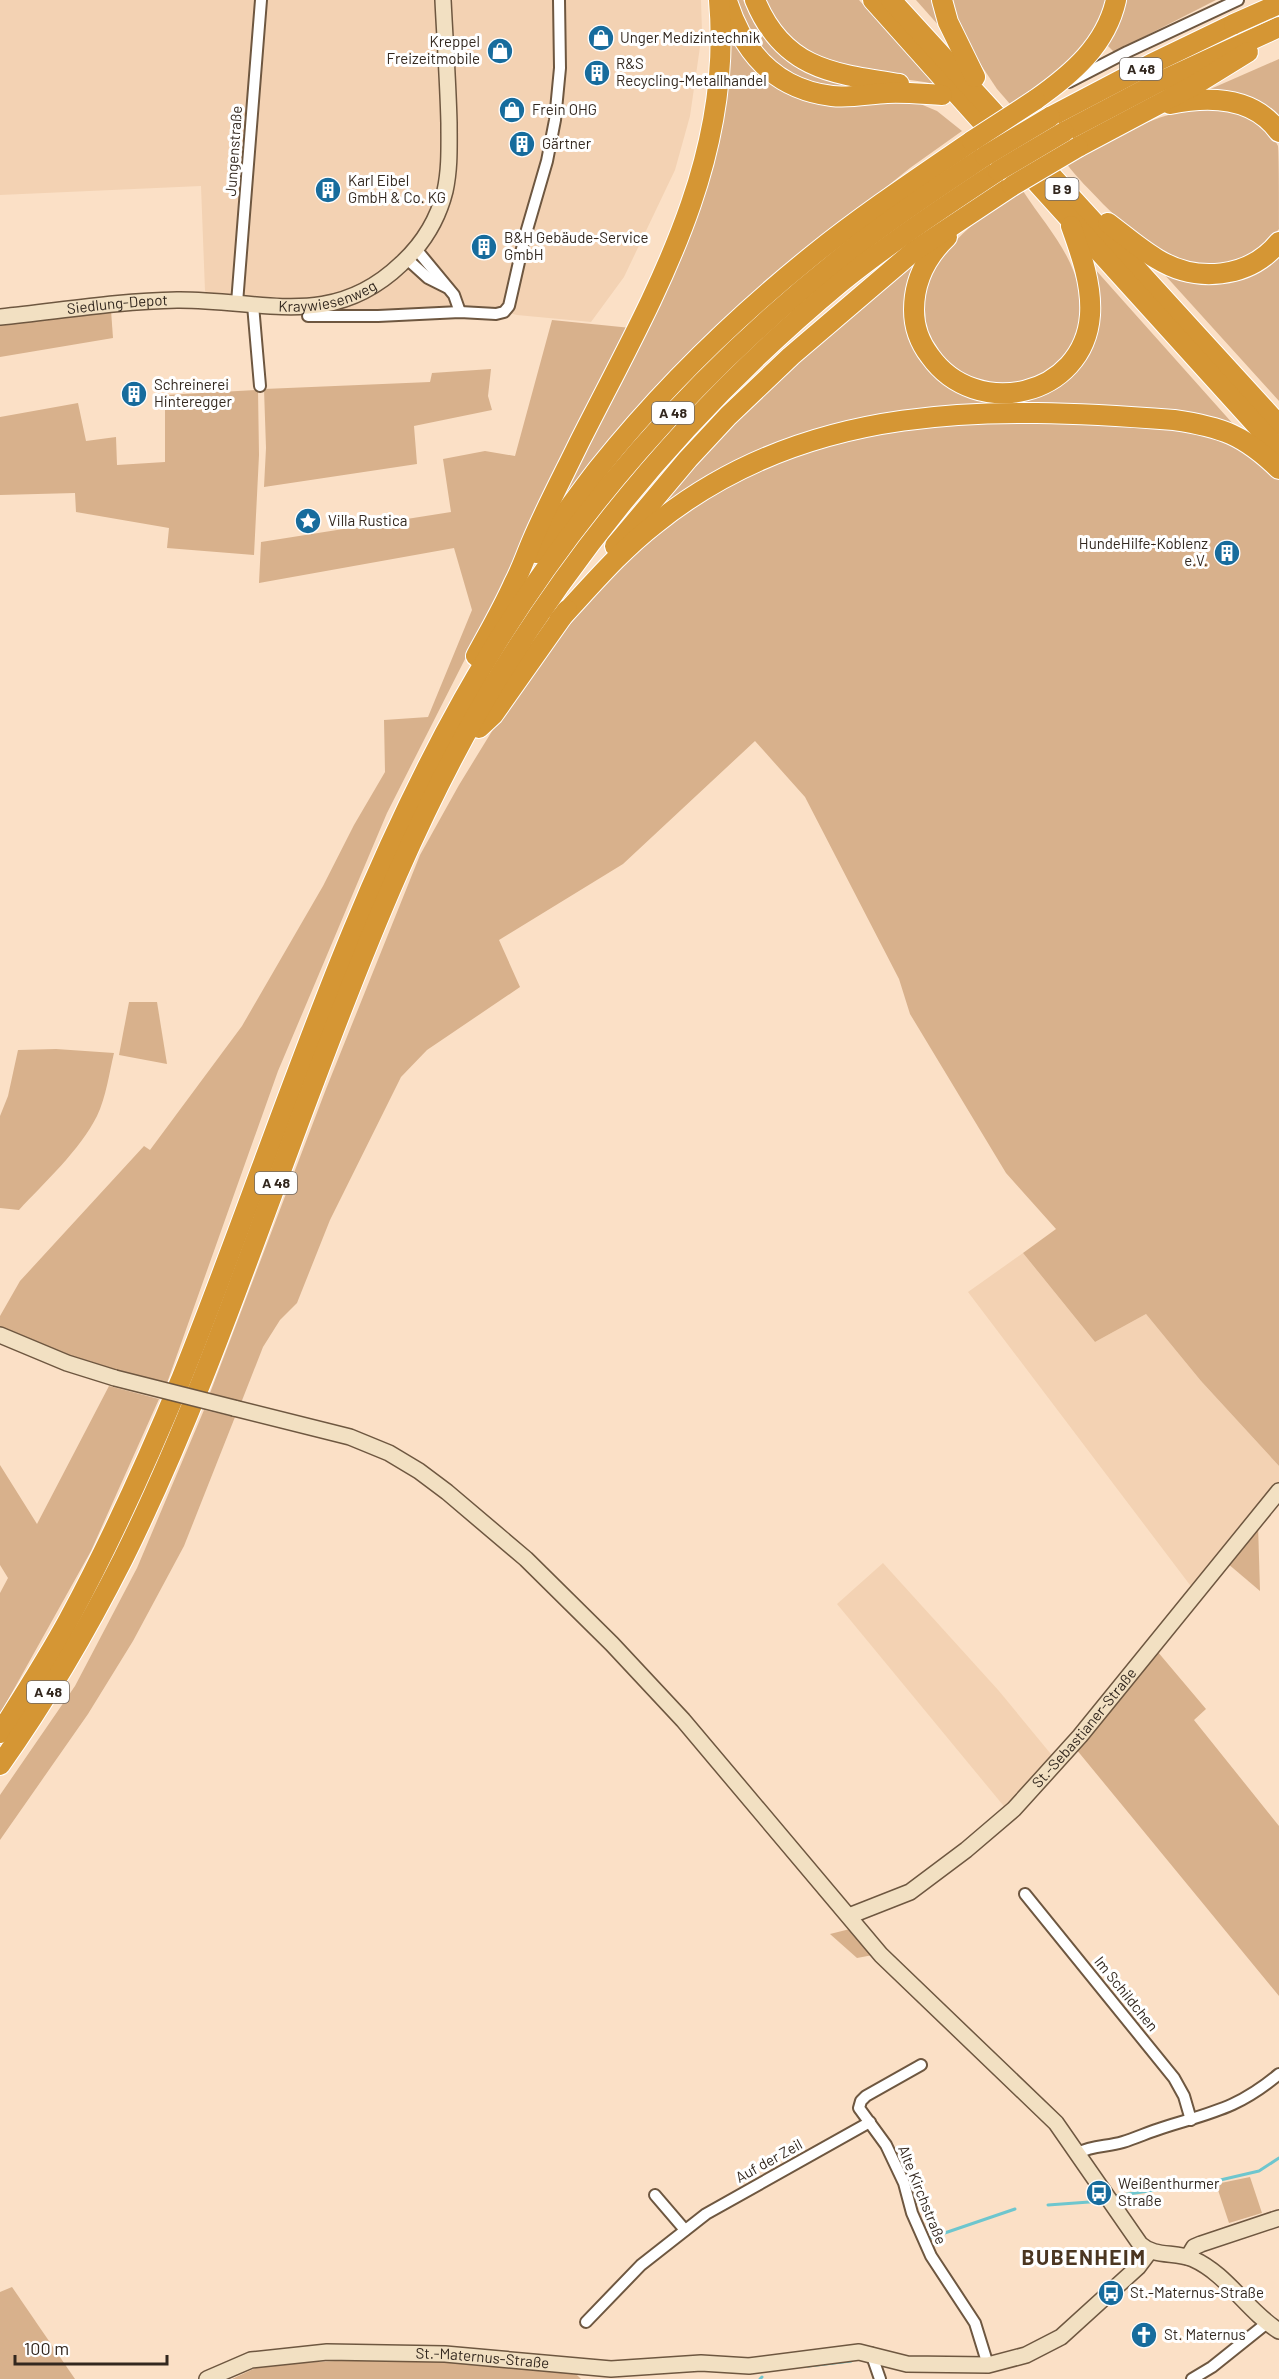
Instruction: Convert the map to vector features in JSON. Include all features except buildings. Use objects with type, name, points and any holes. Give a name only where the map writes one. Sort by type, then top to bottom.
[{"type":"highway","points":[[449,747],[455,695],[514,583],[555,492],[654,293],[695,196],[708,151],[718,100],[721,47],[719,0]]},
{"type":"highway","points":[[727,0],[734,23],[745,43],[771,71],[792,85],[833,96],[901,93],[942,95]]},
{"type":"highway","points":[[754,0],[766,23],[778,39],[798,56],[814,65],[843,75],[907,86],[942,95],[974,112]]},
{"type":"highway","name":"B 9","points":[[873,0],[1279,450]]},
{"type":"highway","name":"B 9","points":[[891,0],[1279,425]]},
{"type":"highway","points":[[906,0],[1204,330],[1225,358],[1234,377]]},
{"type":"highway","points":[[942,0],[948,21],[975,77]]},
{"type":"highway","points":[[514,583],[600,467],[640,421],[721,337],[777,286],[849,226],[1041,96],[1080,64],[1095,48],[1113,16],[1116,0]]},
{"type":"highway","name":"A 48","points":[[0,1733],[68,1622],[139,1476],[208,1309],[327,994],[379,870],[449,747],[500,676],[565,578],[618,507],[670,445],[758,356],[841,283],[927,218],[1050,117],[1151,64],[1279,5]]},
{"type":"highway","name":"A 48","points":[[992,163],[1064,132],[1157,83],[1248,46],[1279,27]]},
{"type":"highway","points":[[449,747],[493,715],[559,620],[649,503],[728,416],[791,356],[890,271],[940,232],[1078,147],[1193,86],[1248,46],[1279,33]]},
{"type":"highway","points":[[1153,107],[1206,99],[1224,100],[1239,103],[1254,110],[1268,119],[1279,132]]},
{"type":"highway","points":[[981,206],[933,251],[923,267],[914,298],[914,316],[918,336],[936,365],[964,386],[980,392],[997,394],[1026,391],[1053,378],[1073,358],[1086,333],[1090,316],[1087,279],[1068,218]]},
{"type":"highway","points":[[1108,223],[1158,260],[1176,268],[1207,274],[1222,274],[1240,270],[1264,257],[1279,242]]},
{"type":"highway","points":[[559,620],[627,547],[657,522],[711,486],[789,449],[832,434],[876,424],[918,417],[984,413],[1174,420],[1224,430],[1245,440],[1279,469]]},
{"type":"highway","name":"A 48","points":[[0,1766],[55,1682],[133,1536],[201,1381],[315,1080],[376,927],[420,826],[449,747]]},
{"type":"street","name":"Jungenstraße","points":[[237,303],[242,265],[245,187],[261,0]]},
{"type":"street","name":"Kraywiesenweg","points":[[237,303],[301,308],[340,301],[370,288],[412,254],[437,215],[448,172],[448,102],[443,0]]},
{"type":"street","name":"Kraywiesenweg","points":[[308,316],[378,316],[460,312],[496,314],[504,312],[512,299],[524,240],[547,161],[555,120],[560,68],[559,0]]},
{"type":"street","points":[[1041,96],[1238,0]]},
{"type":"street","points":[[1272,0],[1279,5]]},
{"type":"street","points":[[412,254],[428,278],[446,287],[457,300],[460,312]]},
{"type":"street","name":"Siedlung-Depot","points":[[0,317],[177,300],[237,303]]},
{"type":"street","points":[[253,305],[260,386]]},
{"type":"street","points":[[0,1335],[59,1360],[115,1378],[372,1445],[406,1462],[463,1505],[526,1559],[649,1682],[892,1966],[1045,2112],[1078,2153],[1137,2241],[1150,2251],[1188,2257],[1216,2274],[1273,2327],[1192,2379]]},
{"type":"street","name":"St.-Sebastianer-Straße","points":[[845,1912],[893,1900],[910,1892],[966,1850],[1014,1809],[1080,1736],[1279,1491]]},
{"type":"street","name":"Im Schildchen","points":[[1025,1894],[1174,2078],[1184,2096],[1191,2120]]},
{"type":"street","name":"Alte Kirchstraße","points":[[921,2065],[861,2101],[860,2108],[886,2145],[904,2183],[912,2213],[931,2256],[975,2323],[988,2365]]},
{"type":"street","points":[[1078,2153],[1091,2147],[1122,2142],[1217,2112],[1242,2101],[1279,2074]]},
{"type":"street","name":"Auf der Zeil","points":[[586,2322],[630,2276],[706,2214],[870,2122]]},
{"type":"street","points":[[655,2195],[685,2230]]},
{"type":"street","points":[[1188,2257],[1194,2247],[1279,2218]]},
{"type":"street","name":"St.-Maternus-Straße","points":[[207,2379],[251,2360],[327,2352],[445,2354],[611,2369],[701,2364],[749,2366],[859,2352],[871,2353],[907,2364],[988,2365],[1026,2355],[1060,2337],[1138,2267],[1150,2251]]},
{"type":"street","points":[[871,2353],[880,2379]]},
{"type":"shaded area","points":[[0,0],[701,0],[702,33],[690,116],[675,170],[624,277],[591,322],[517,315],[493,309],[377,313],[249,312],[216,307],[205,291],[201,186],[0,195]]},
{"type":"shaded area","points":[[735,0],[743,0],[752,19],[772,43],[853,84],[854,92],[793,78],[755,47]]},
{"type":"shaded area","points":[[762,0],[859,0],[936,84],[851,69],[811,54],[793,43],[778,28]]},
{"type":"shaded area","points":[[916,0],[937,0],[948,36]]},
{"type":"shaded area","points":[[951,0],[1109,0],[1103,22],[1064,68],[1010,104],[997,89],[961,35]]},
{"type":"shaded area","points":[[1123,0],[1216,0],[1114,52],[1105,43]]},
{"type":"shaded area","points":[[728,21],[780,85],[918,103],[937,111],[962,131],[910,168],[784,269],[554,513],[697,215],[722,129],[727,89]]},
{"type":"shaded area","points":[[1279,59],[1279,125],[1199,94]]},
{"type":"shaded area","points":[[1217,108],[1252,120],[1267,131],[1278,146],[1279,229],[1257,250],[1234,262],[1211,266],[1188,262],[1166,253],[1144,240],[1123,223],[1066,163],[1147,122],[1185,111]]},
{"type":"shaded area","points":[[1023,191],[1058,241],[1072,266],[1081,297],[1082,316],[1071,345],[1048,371],[1021,383],[992,384],[964,375],[942,357],[927,332],[924,301],[935,267],[950,247],[987,212]]},
{"type":"shaded area","points":[[1279,249],[1279,401],[1154,263],[1198,278]]},
{"type":"shaded area","points":[[1085,258],[1242,434],[1053,411],[817,435],[630,539],[752,401],[915,259],[927,361],[1011,399],[1083,352]]},
{"type":"shaded area","points":[[111,310],[113,338],[0,357],[0,324]]},
{"type":"shaded area","points":[[552,320],[631,328],[387,813],[278,1071],[167,1383],[89,1365],[0,1329],[0,1316],[20,1281],[144,1146],[150,1150],[242,1026],[323,886],[354,825],[385,772],[384,720],[428,717],[472,610],[454,548],[259,583],[261,542],[451,512],[443,459],[485,451],[515,456]]},
{"type":"shaded area","points":[[491,369],[488,396],[492,410],[414,426],[417,464],[264,487],[266,448],[264,389],[430,382],[432,373]]},
{"type":"shaded area","points":[[258,390],[259,455],[254,555],[167,548],[169,528],[76,512],[75,493],[0,495],[0,417],[78,403],[86,441],[116,437],[117,465],[165,462],[165,395]]},
{"type":"shaded area","points":[[986,421],[1149,425],[1223,438],[1279,476],[1279,1466],[1201,1381],[1146,1314],[1095,1342],[1023,1253],[1056,1229],[1006,1173],[910,1014],[899,979],[805,797],[755,741],[623,864],[499,940],[520,987],[427,1050],[401,1077],[330,1220],[297,1303],[280,1320],[263,1347],[241,1403],[210,1393],[326,1089],[420,855],[459,785],[519,687],[603,580],[661,528],[715,493],[791,455],[877,431]]},
{"type":"shaded area","points":[[129,1002],[157,1002],[167,1064],[119,1055]]},
{"type":"shaded area","points":[[56,1049],[114,1053],[100,1109],[90,1129],[71,1154],[19,1210],[0,1208],[0,1116],[8,1096],[18,1050]]},
{"type":"shaded area","points":[[1023,1253],[1095,1342],[1146,1314],[1201,1381],[1279,1466],[1279,1483],[1193,1589],[968,1292]]},
{"type":"shaded area","points":[[109,1386],[159,1399],[91,1551],[0,1714],[0,1593],[8,1578],[0,1565],[0,1465],[37,1524]]},
{"type":"shaded area","points":[[204,1410],[235,1417],[184,1546],[133,1641],[88,1714],[0,1840],[0,1795],[75,1686],[137,1568]]},
{"type":"shaded area","points":[[1258,1524],[1260,1591],[1227,1563]]},
{"type":"shaded area","points":[[883,1563],[999,1691],[1055,1759],[1007,1810],[837,1604]]},
{"type":"shaded area","points":[[1157,1651],[1206,1709],[1194,1720],[1279,1826],[1279,1996],[1076,1749]]},
{"type":"shaded area","points":[[850,1929],[873,1955],[857,1958],[830,1934]]},
{"type":"shaded area","points":[[1250,2177],[1262,2213],[1229,2223],[1216,2184]]},
{"type":"shaded area","points":[[12,2287],[75,2379],[0,2379],[0,2292]]},
{"type":"shaded area","points":[[445,2355],[569,2367],[581,2379],[232,2379],[262,2365]]},
{"type":"waterway","points":[[1115,2196],[1216,2181],[1259,2171],[1279,2158]]},
{"type":"waterway","points":[[1048,2205],[1103,2201]]},
{"type":"waterway","points":[[930,2238],[1015,2209]]},
{"type":"waterway","points":[[808,2366],[851,2361]]},
{"type":"place","name":"Unger Medizintechnik","points":[[601,38]]},
{"type":"place","name":"Kreppel Freizeitmobile","points":[[500,51]]},
{"type":"place","name":"R&S Recycling-Metallhandel","points":[[597,73]]},
{"type":"place","name":"Frein OHG","points":[[512,110]]},
{"type":"place","name":"Gärtner","points":[[522,144]]},
{"type":"place","name":"Karl Eibel GmbH & Co. KG","points":[[328,190]]},
{"type":"place","name":"B&H Gebäude-Service GmbH","points":[[484,247]]},
{"type":"place","name":"Schreinerei Hinteregger","points":[[134,394]]},
{"type":"place","name":"Villa Rustica","points":[[308,521]]},
{"type":"place","name":"HundeHilfe-Koblenz e.V.","points":[[1227,553]]},
{"type":"place","name":"Weißenthurmer Straße","points":[[1099,2193]]},
{"type":"place","name":"St.-Maternus-Straße","points":[[1111,2293]]},
{"type":"place","name":"St. Maternus","points":[[1144,2335]]},
{"type":"district","name":"BUBENHEIM","points":[[1084,2258]]}]
